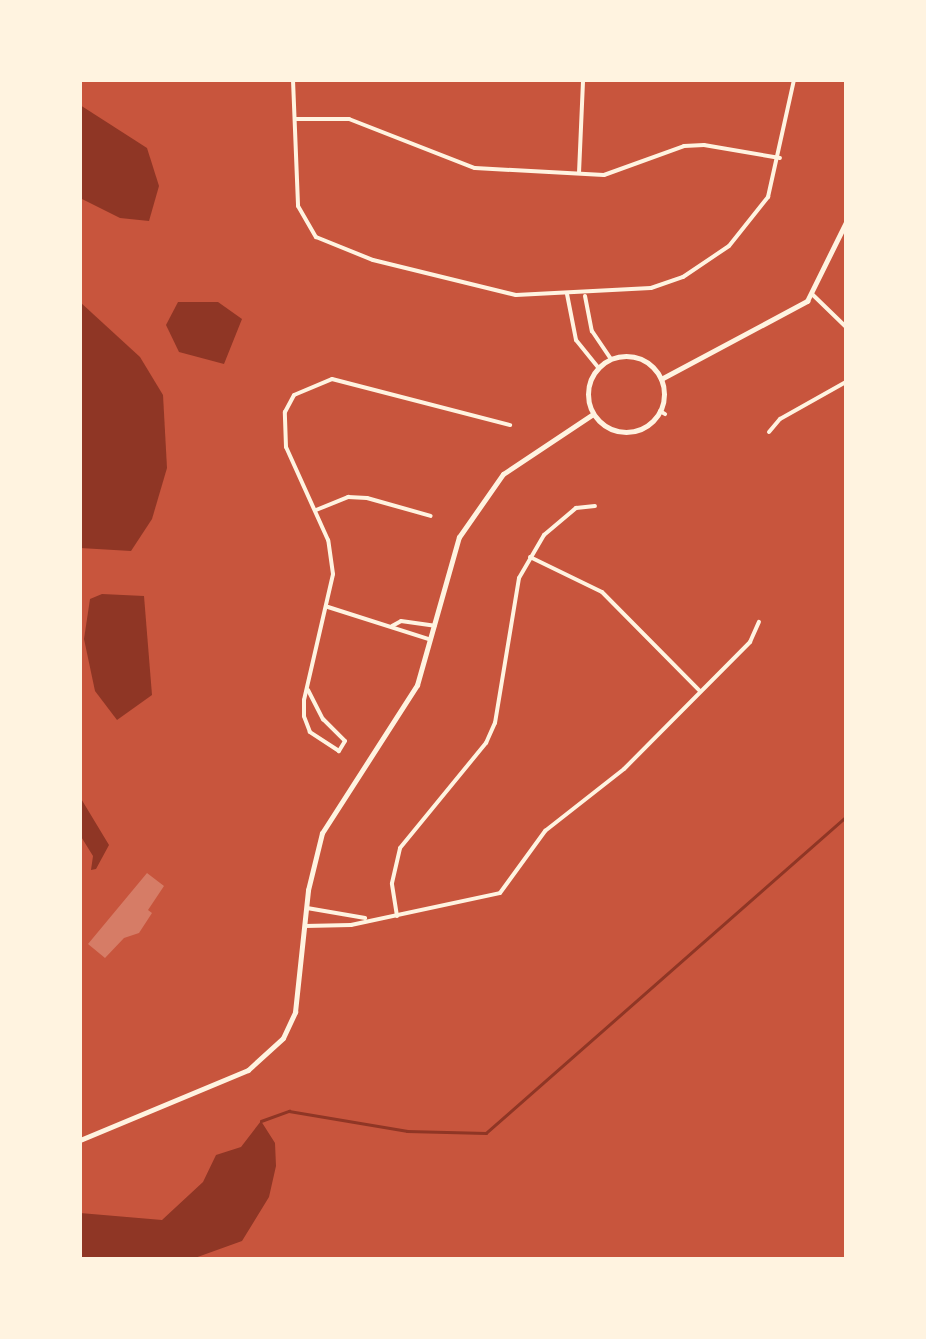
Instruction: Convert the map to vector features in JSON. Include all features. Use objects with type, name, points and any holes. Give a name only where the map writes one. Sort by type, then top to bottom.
[{"type":"street","points":[[293,80],[298,206],[316,237],[372,260],[516,295],[651,288],[706,263],[749,228],[780,158],[794,80]]},
{"type":"street","points":[[579,173],[584,80]]},
{"type":"street","points":[[296,119],[349,120],[475,168],[604,176],[684,146],[780,158]]},
{"type":"street","points":[[661,379],[790,315],[812,294],[846,222]]},
{"type":"street","points":[[567,294],[576,340],[598,368]]},
{"type":"street","points":[[584,294],[592,332],[611,359]]},
{"type":"street","points":[[812,294],[846,328]]},
{"type":"street","points":[[611,359],[646,361],[661,379],[663,412],[647,426],[628,432],[608,428],[593,414],[588,390],[598,368],[611,359]]},
{"type":"street","points":[[308,690],[322,719],[345,740],[338,751],[310,732],[304,716],[308,690],[328,607],[331,552],[286,447],[284,424],[294,394],[318,380],[510,425]]},
{"type":"street","points":[[769,432],[780,419],[846,382]]},
{"type":"street","points":[[80,1140],[248,1070],[273,1050],[295,1012],[306,908],[322,833],[417,685],[460,537],[479,502],[502,474],[593,414]]},
{"type":"street","points":[[316,510],[348,497],[367,498],[431,516]]},
{"type":"street","points":[[397,916],[392,883],[400,848],[486,744],[495,723],[505,642],[530,557],[544,535],[576,508],[595,506]]},
{"type":"street","points":[[530,557],[602,592],[700,691]]},
{"type":"street","points":[[328,607],[432,640]]},
{"type":"street","points":[[392,626],[400,621],[436,626]]},
{"type":"street","points":[[305,926],[397,916],[500,893],[546,831],[624,769],[750,642],[759,622]]},
{"type":"street","points":[[306,908],[370,919]]},
{"type":"shaded area","points":[[80,105],[147,148],[159,186],[149,221],[120,218],[80,198]]},
{"type":"shaded area","points":[[80,302],[140,357],[163,395],[167,468],[152,519],[131,551],[80,548]]},
{"type":"shaded area","points":[[178,302],[218,302],[242,319],[224,364],[179,352],[166,325]]},
{"type":"shaded area","points":[[102,594],[144,596],[152,695],[117,720],[95,691],[84,639],[90,599]]},
{"type":"shaded area","points":[[80,797],[109,845],[96,869],[91,870],[93,856],[80,835]]},
{"type":"shaded area","points":[[261,1121],[275,1143],[276,1166],[269,1197],[242,1241],[192,1259],[80,1259],[80,1213],[162,1220],[203,1182],[216,1155],[241,1147]]},
{"type":"building","points":[[147,873],[164,886],[148,910],[152,913],[139,933],[124,938],[105,958],[88,944]]},
{"type":"waterway","points":[[261,1121],[289,1111],[407,1131],[486,1133],[846,817]]}]
